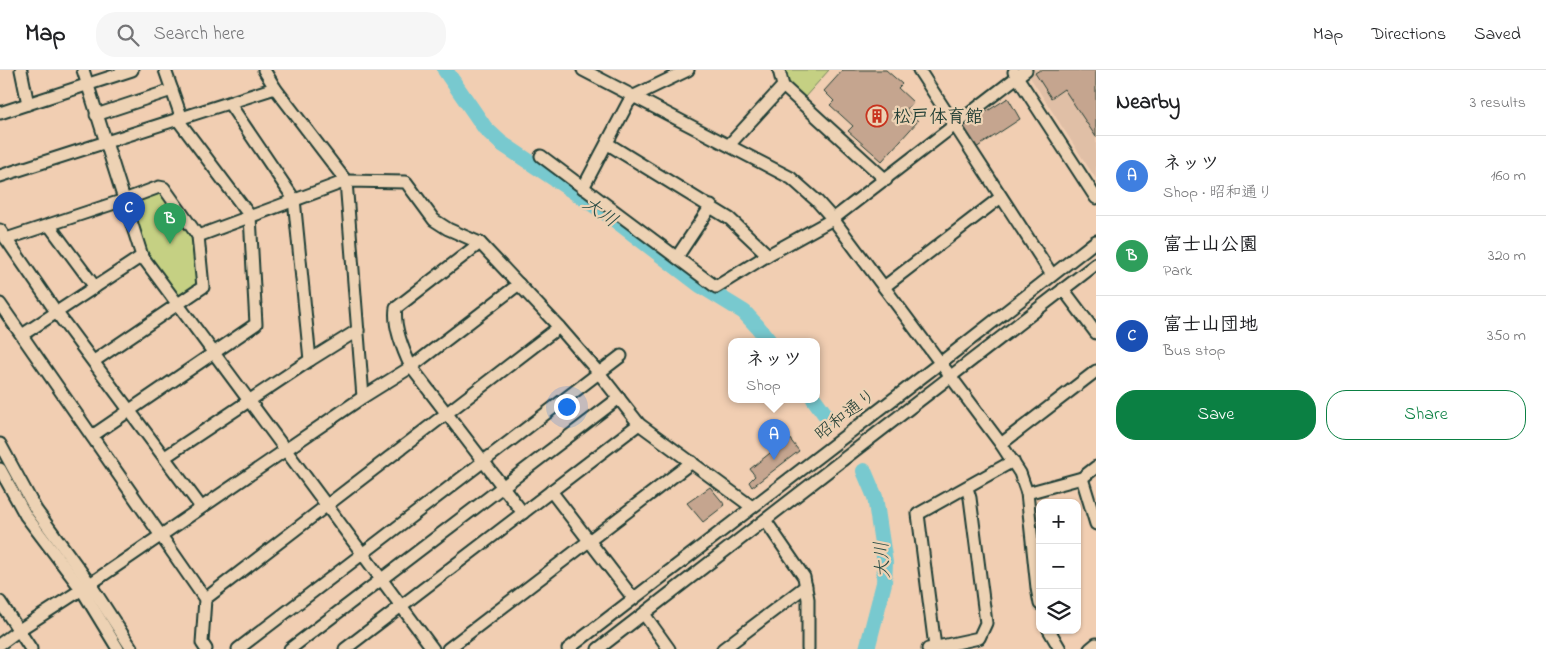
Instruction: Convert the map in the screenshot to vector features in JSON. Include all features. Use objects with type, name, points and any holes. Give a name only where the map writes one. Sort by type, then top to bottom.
[{"type":"street","points":[[22,70],[28,104]]},
{"type":"street","points":[[83,70],[142,256],[433,649]]},
{"type":"street","points":[[0,113],[132,70]]},
{"type":"street","points":[[92,436],[256,324],[250,216],[180,119],[165,70]]},
{"type":"street","points":[[264,70],[275,88],[346,181],[363,397]]},
{"type":"street","points":[[583,70],[791,178],[816,200],[884,287],[1013,460],[1027,493],[1037,589]]},
{"type":"street","points":[[583,188],[608,144],[628,103],[634,96],[688,70]]},
{"type":"street","points":[[779,70],[783,86],[886,180]]},
{"type":"street","points":[[919,70],[1052,275]]},
{"type":"street","points":[[541,156],[716,287],[768,255],[833,220],[886,180],[1019,72],[1096,198]]},
{"type":"street","points":[[729,145],[783,86]]},
{"type":"street","points":[[0,176],[275,88]]},
{"type":"street","points":[[96,115],[172,90]]},
{"type":"street","points":[[229,103],[294,200],[310,360]]},
{"type":"street","points":[[608,144],[730,219],[768,255]]},
{"type":"street","points":[[198,236],[346,181],[406,182],[434,220],[480,243],[559,327],[599,373],[639,424],[752,507]]},
{"type":"street","points":[[94,361],[203,287],[198,236],[164,188],[159,187],[49,225],[3,235],[56,313],[94,361],[201,507]]},
{"type":"street","points":[[884,287],[1001,197]]},
{"type":"street","points":[[677,257],[711,206]]},
{"type":"street","points":[[49,225],[96,287]]},
{"type":"street","name":"昭和通り","points":[[568,649],[1096,241]]},
{"type":"street","points":[[480,243],[396,308],[395,316],[405,354],[411,367],[523,513]]},
{"type":"street","points":[[22,335],[142,256]]},
{"type":"street","name":"昭和通り","points":[[598,649],[1096,264]]},
{"type":"street","points":[[0,644],[363,397],[411,367],[519,284]]},
{"type":"street","points":[[1063,290],[1096,333]]},
{"type":"street","points":[[0,304],[205,599],[202,643],[206,649]]},
{"type":"street","points":[[205,599],[559,327]]},
{"type":"street","points":[[165,457],[358,330]]},
{"type":"street","points":[[238,649],[621,356]]},
{"type":"street","points":[[1001,444],[1096,371]]},
{"type":"street","points":[[290,649],[619,398]]},
{"type":"street","points":[[345,649],[639,424]]},
{"type":"street","points":[[0,444],[36,510],[86,587],[132,649]]},
{"type":"street","points":[[967,488],[970,498],[986,623],[979,638],[957,646],[931,648],[918,514],[967,488],[1013,460]]},
{"type":"street","points":[[448,649],[692,462]]},
{"type":"street","points":[[1027,493],[1082,478],[1096,467]]},
{"type":"street","points":[[0,469],[26,516],[86,587],[118,649]]},
{"type":"street","points":[[1082,478],[1096,524]]},
{"type":"street","points":[[551,491],[633,598]]},
{"type":"street","points":[[765,520],[804,577],[808,599],[808,649]]},
{"type":"street","points":[[723,649],[806,586]]},
{"type":"street","points":[[0,602],[31,649]]},
{"type":"street","points":[[644,614],[670,649]]},
{"type":"street","points":[[1051,634],[1060,649]]},
{"type":"street","points":[[1090,649],[1096,644]]},
{"type":"shaded area","points":[[1032,70],[1096,70],[1096,179],[1028,74]]},
{"type":"green space","points":[[784,70],[829,70],[804,98],[788,83]]},
{"type":"green space","points":[[161,189],[196,237],[201,285],[181,299],[146,250],[131,201]]},
{"type":"building","name":"松戸体育館","points":[[843,70],[886,70],[902,84],[898,88],[913,102],[906,110],[918,121],[882,161],[848,131],[853,126],[830,105],[834,101],[824,91]]},
{"type":"building","points":[[1040,70],[1096,70],[1096,137],[1064,89],[1051,98],[1035,73]]},
{"type":"building","points":[[1008,98],[1020,119],[976,148],[962,127]]},
{"type":"building","points":[[789,438],[799,451],[752,487],[749,482],[755,476],[750,469]]},
{"type":"building","points":[[710,487],[725,505],[703,522],[687,503]]},
{"type":"waterway","name":"大川","points":[[445,70],[485,128],[501,143],[606,213],[700,285],[744,312],[767,338]]},
{"type":"waterway","name":"大川","points":[[817,403],[827,417]]},
{"type":"waterway","name":"大川","points":[[864,471],[875,497],[885,563],[884,583],[867,649]]},
{"type":"place","name":"松戸体育館","points":[[877,116]]},
{"type":"place","name":"富士山団地","points":[[129,233]]},
{"type":"place","name":"富士山公園","points":[[170,244]]},
{"type":"place","name":"ネッツ","points":[[774,460]]}]
